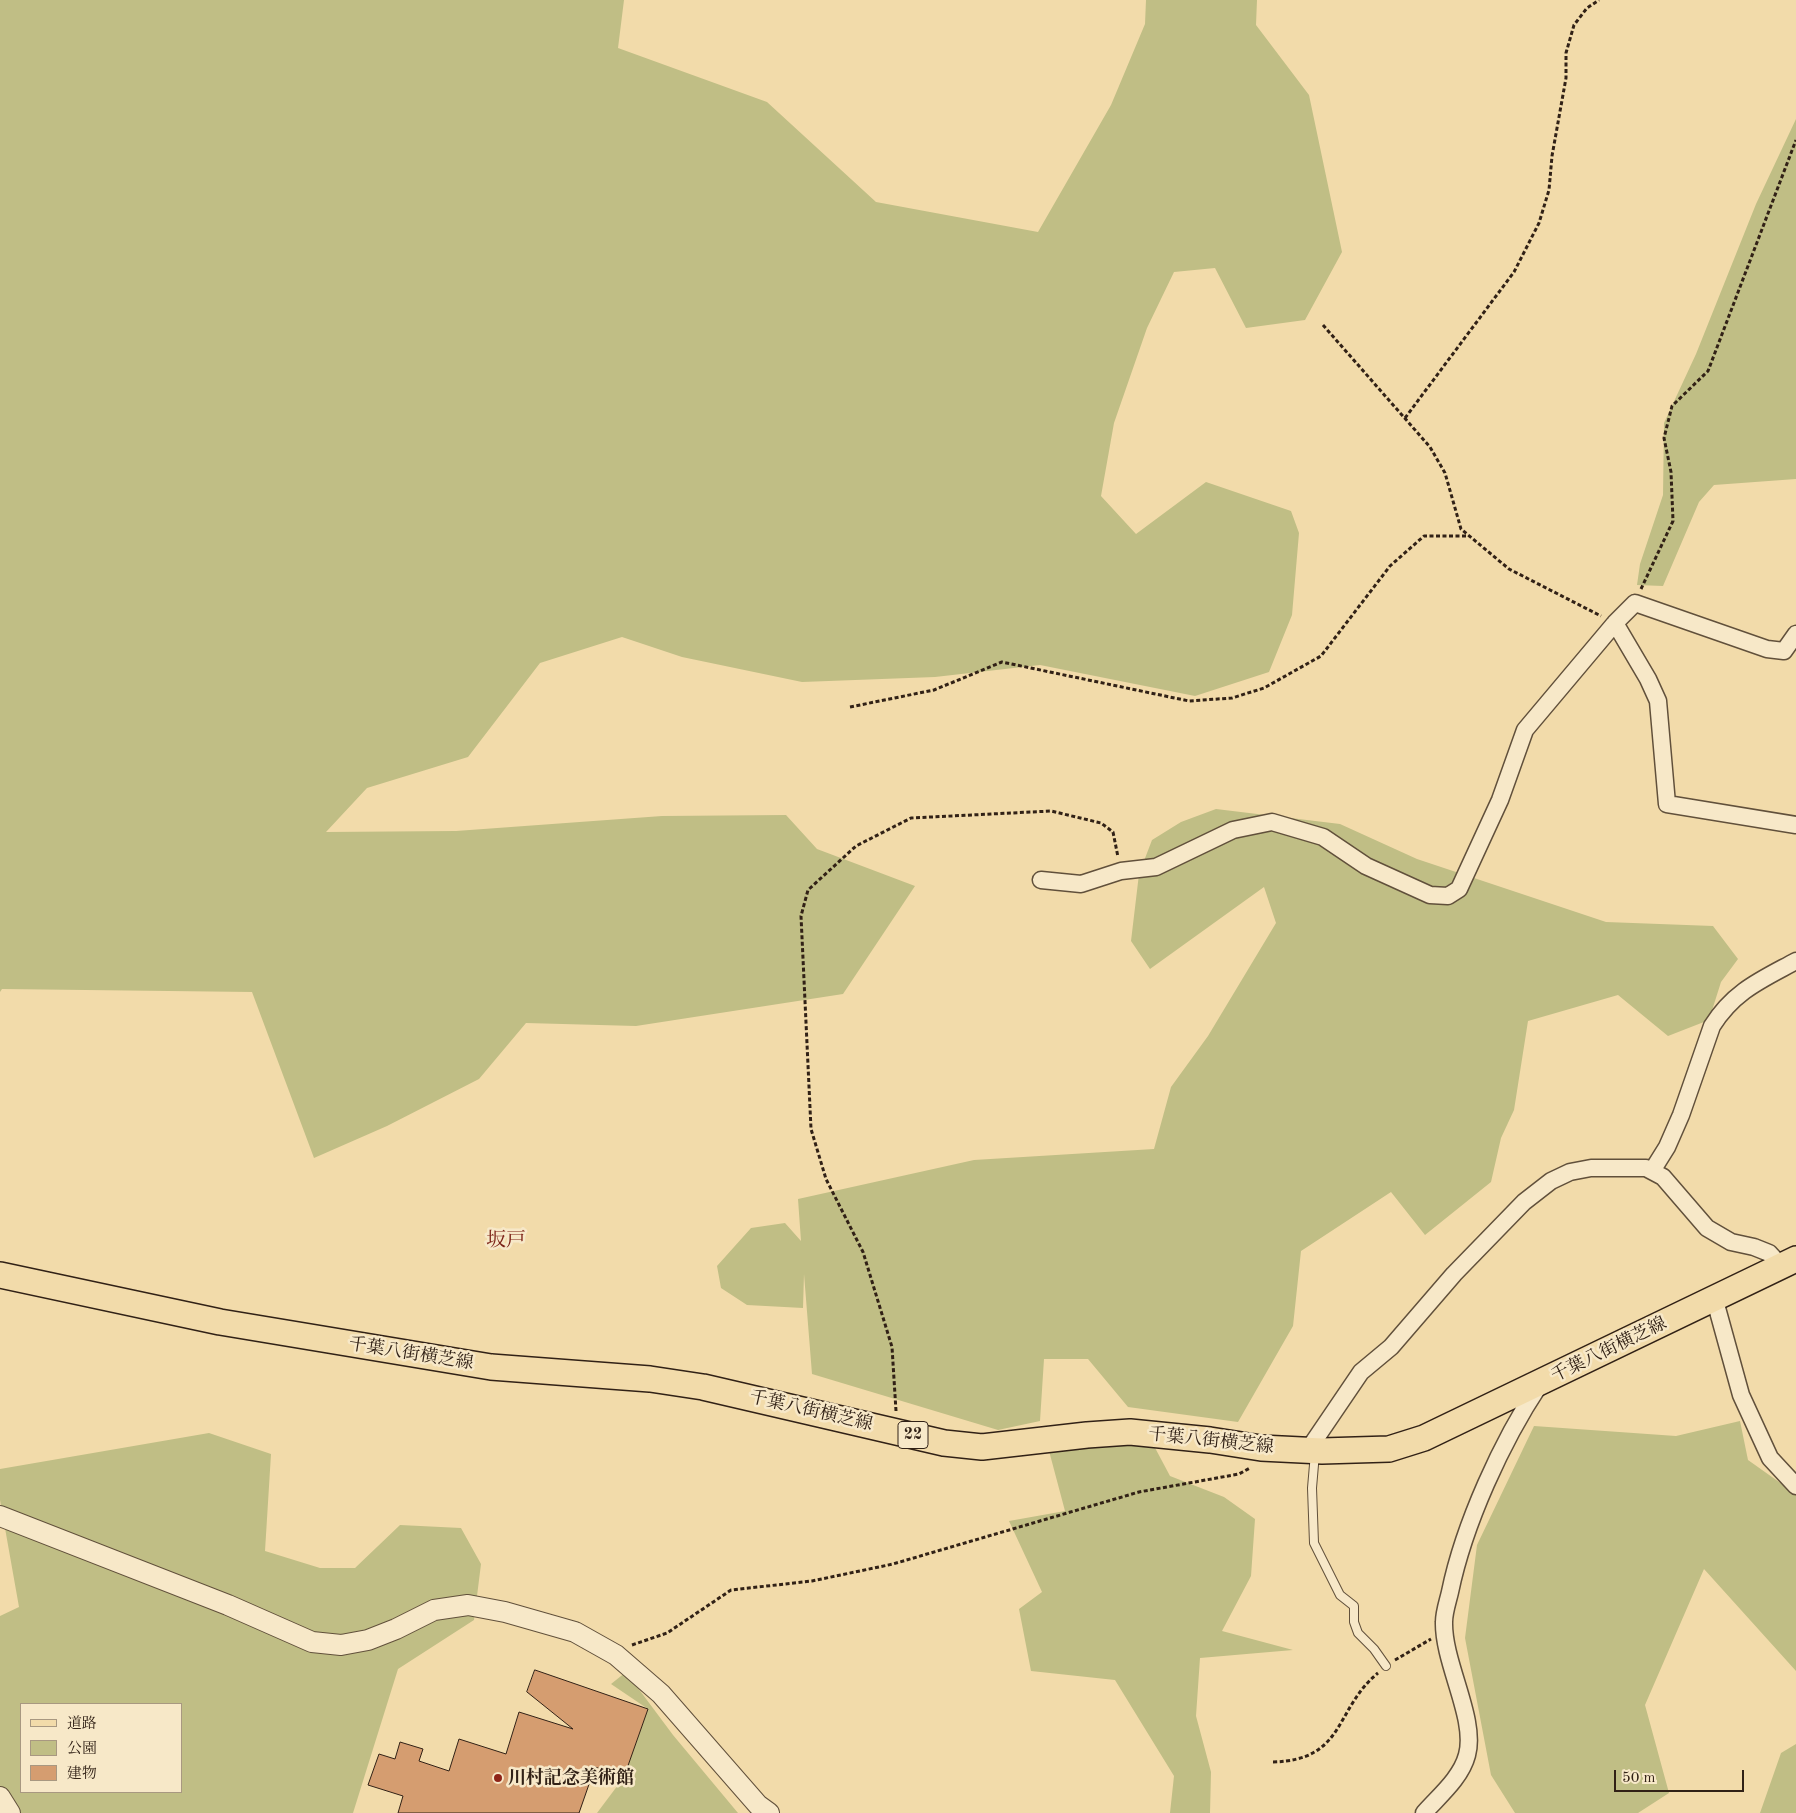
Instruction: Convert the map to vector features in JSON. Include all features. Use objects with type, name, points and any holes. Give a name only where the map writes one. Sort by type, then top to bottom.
[{"type":"main road","name":"千葉八街横芝線","points":[[0,1275],[220,1322],[491,1367],[650,1379],[703,1387],[944,1443],[982,1447],[1130,1432],[1210,1440],[1261,1448],[1312,1450],[1388,1449],[1424,1438],[1540,1384],[1788,1262]]},
{"type":"street","points":[[1041,880],[1081,884],[1121,871],[1156,867],[1233,830],[1272,822],[1323,837],[1366,866],[1430,895],[1448,896],[1459,889],[1500,800],[1524,730],[1615,623],[1635,603],[1767,649],[1784,650],[1796,634]]},
{"type":"street","points":[[1615,623],[1648,679],[1658,701],[1667,804],[1796,825]]},
{"type":"street","points":[[1652,1171],[1667,1148],[1712,1026],[1723,1008],[1742,991],[1796,961]]},
{"type":"street","points":[[1312,1450],[1361,1372],[1391,1347],[1454,1274],[1524,1202],[1551,1181],[1570,1172],[1591,1168],[1646,1168],[1662,1177],[1707,1228],[1731,1242],[1754,1247],[1788,1262]]},
{"type":"street","points":[[1714,1298],[1742,1395],[1770,1458],[1796,1486]]},
{"type":"street","points":[[1424,1813],[1452,1782],[1467,1755],[1468,1726],[1448,1660],[1444,1621],[1456,1563],[1473,1516],[1518,1418],[1540,1384]]},
{"type":"street","points":[[0,1516],[228,1605],[312,1642],[341,1645],[368,1640],[396,1629],[434,1610],[468,1605],[505,1612],[575,1632],[610,1652],[661,1694],[752,1798],[769,1813]]},
{"type":"street","points":[[0,1797],[10,1813]]},
{"type":"lane","points":[[1312,1450],[1314,1543],[1340,1595],[1354,1606],[1354,1622],[1358,1633],[1374,1649],[1386,1666]]},
{"type":"path","points":[[1405,418],[1514,272],[1539,223],[1549,190],[1552,156],[1566,78],[1566,53],[1574,25],[1587,8],[1599,0]]},
{"type":"path","points":[[1635,603],[1673,520],[1670,472],[1664,438],[1672,406],[1708,371],[1796,140]]},
{"type":"path","points":[[1323,325],[1430,446],[1445,472],[1461,529],[1509,569],[1615,623]]},
{"type":"path","points":[[850,707],[934,690],[1002,662],[1189,701],[1232,698],[1264,688],[1321,656],[1390,566],[1424,536],[1469,536]]},
{"type":"path","points":[[898,1431],[892,1347],[863,1252],[826,1179],[811,1129],[801,916],[808,890],[856,846],[911,818],[1051,811],[1101,823],[1113,832],[1121,871]]},
{"type":"path","points":[[610,1652],[667,1633],[731,1590],[812,1582],[893,1564],[1139,1492],[1240,1474],[1254,1466]]},
{"type":"path","points":[[1273,1762],[1294,1762],[1317,1752],[1340,1726],[1357,1696],[1373,1677],[1386,1666],[1420,1644],[1445,1632]]},
{"type":"green space","points":[[0,0],[624,0],[618,48],[767,102],[876,202],[1038,232],[1111,105],[1145,24],[1146,0],[1257,0],[1256,25],[1309,95],[1342,252],[1305,320],[1246,328],[1215,268],[1174,272],[1147,328],[1114,423],[1101,496],[1136,534],[1206,482],[1291,511],[1299,533],[1292,615],[1269,672],[1195,696],[1040,665],[935,677],[802,682],[682,657],[622,637],[540,663],[468,757],[367,788],[326,832],[456,831],[662,816],[786,815],[817,849],[915,886],[843,994],[636,1026],[526,1023],[479,1079],[387,1126],[314,1158],[252,992],[2,989],[0,992]]},
{"type":"green space","points":[[1796,119],[1796,479],[1714,485],[1699,502],[1663,586],[1637,585],[1640,564],[1663,495],[1664,423],[1696,354],[1756,204]]},
{"type":"green space","points":[[1216,809],[1340,824],[1417,859],[1606,922],[1713,926],[1738,959],[1721,982],[1709,1020],[1668,1036],[1618,995],[1528,1021],[1514,1110],[1501,1138],[1491,1182],[1425,1235],[1391,1192],[1301,1251],[1293,1326],[1238,1422],[1128,1407],[1088,1359],[1044,1359],[1040,1421],[998,1430],[812,1374],[804,1274],[803,1308],[747,1305],[721,1288],[717,1266],[751,1228],[785,1223],[801,1241],[798,1199],[974,1160],[1154,1149],[1171,1087],[1208,1036],[1276,923],[1264,887],[1150,969],[1131,941],[1139,874],[1152,840],[1181,822]]},
{"type":"green space","points":[[1740,1421],[1748,1460],[1796,1494],[1796,1671],[1704,1569],[1645,1705],[1669,1793],[1638,1813],[1515,1813],[1491,1775],[1465,1638],[1477,1545],[1534,1426],[1676,1436]]},
{"type":"green space","points":[[209,1433],[271,1454],[265,1551],[320,1568],[355,1568],[400,1525],[461,1528],[481,1564],[474,1620],[398,1669],[353,1813],[0,1813],[0,1616],[19,1607],[0,1500],[0,1469]]},
{"type":"green space","points":[[1153,1444],[1170,1476],[1224,1497],[1255,1519],[1251,1576],[1222,1631],[1293,1650],[1200,1658],[1196,1716],[1211,1772],[1210,1813],[1170,1813],[1174,1776],[1115,1680],[1031,1671],[1019,1609],[1042,1592],[1009,1521],[1065,1511],[1048,1447]]},
{"type":"green space","points":[[626,1672],[673,1735],[738,1813],[597,1813],[624,1777],[648,1709],[611,1684]]},
{"type":"green space","points":[[1796,1744],[1796,1813],[1760,1813],[1781,1753]]},
{"type":"building","points":[[535,1670],[648,1709],[624,1777],[595,1767],[579,1813],[398,1813],[403,1796],[368,1785],[379,1754],[395,1759],[400,1742],[423,1749],[419,1761],[449,1771],[459,1739],[506,1754],[519,1712],[573,1729],[527,1692]]},
{"type":"place","name":"川村記念美術館","points":[[498,1778]]},
{"type":"district","name":"坂戸","points":[[506,1241]]}]
